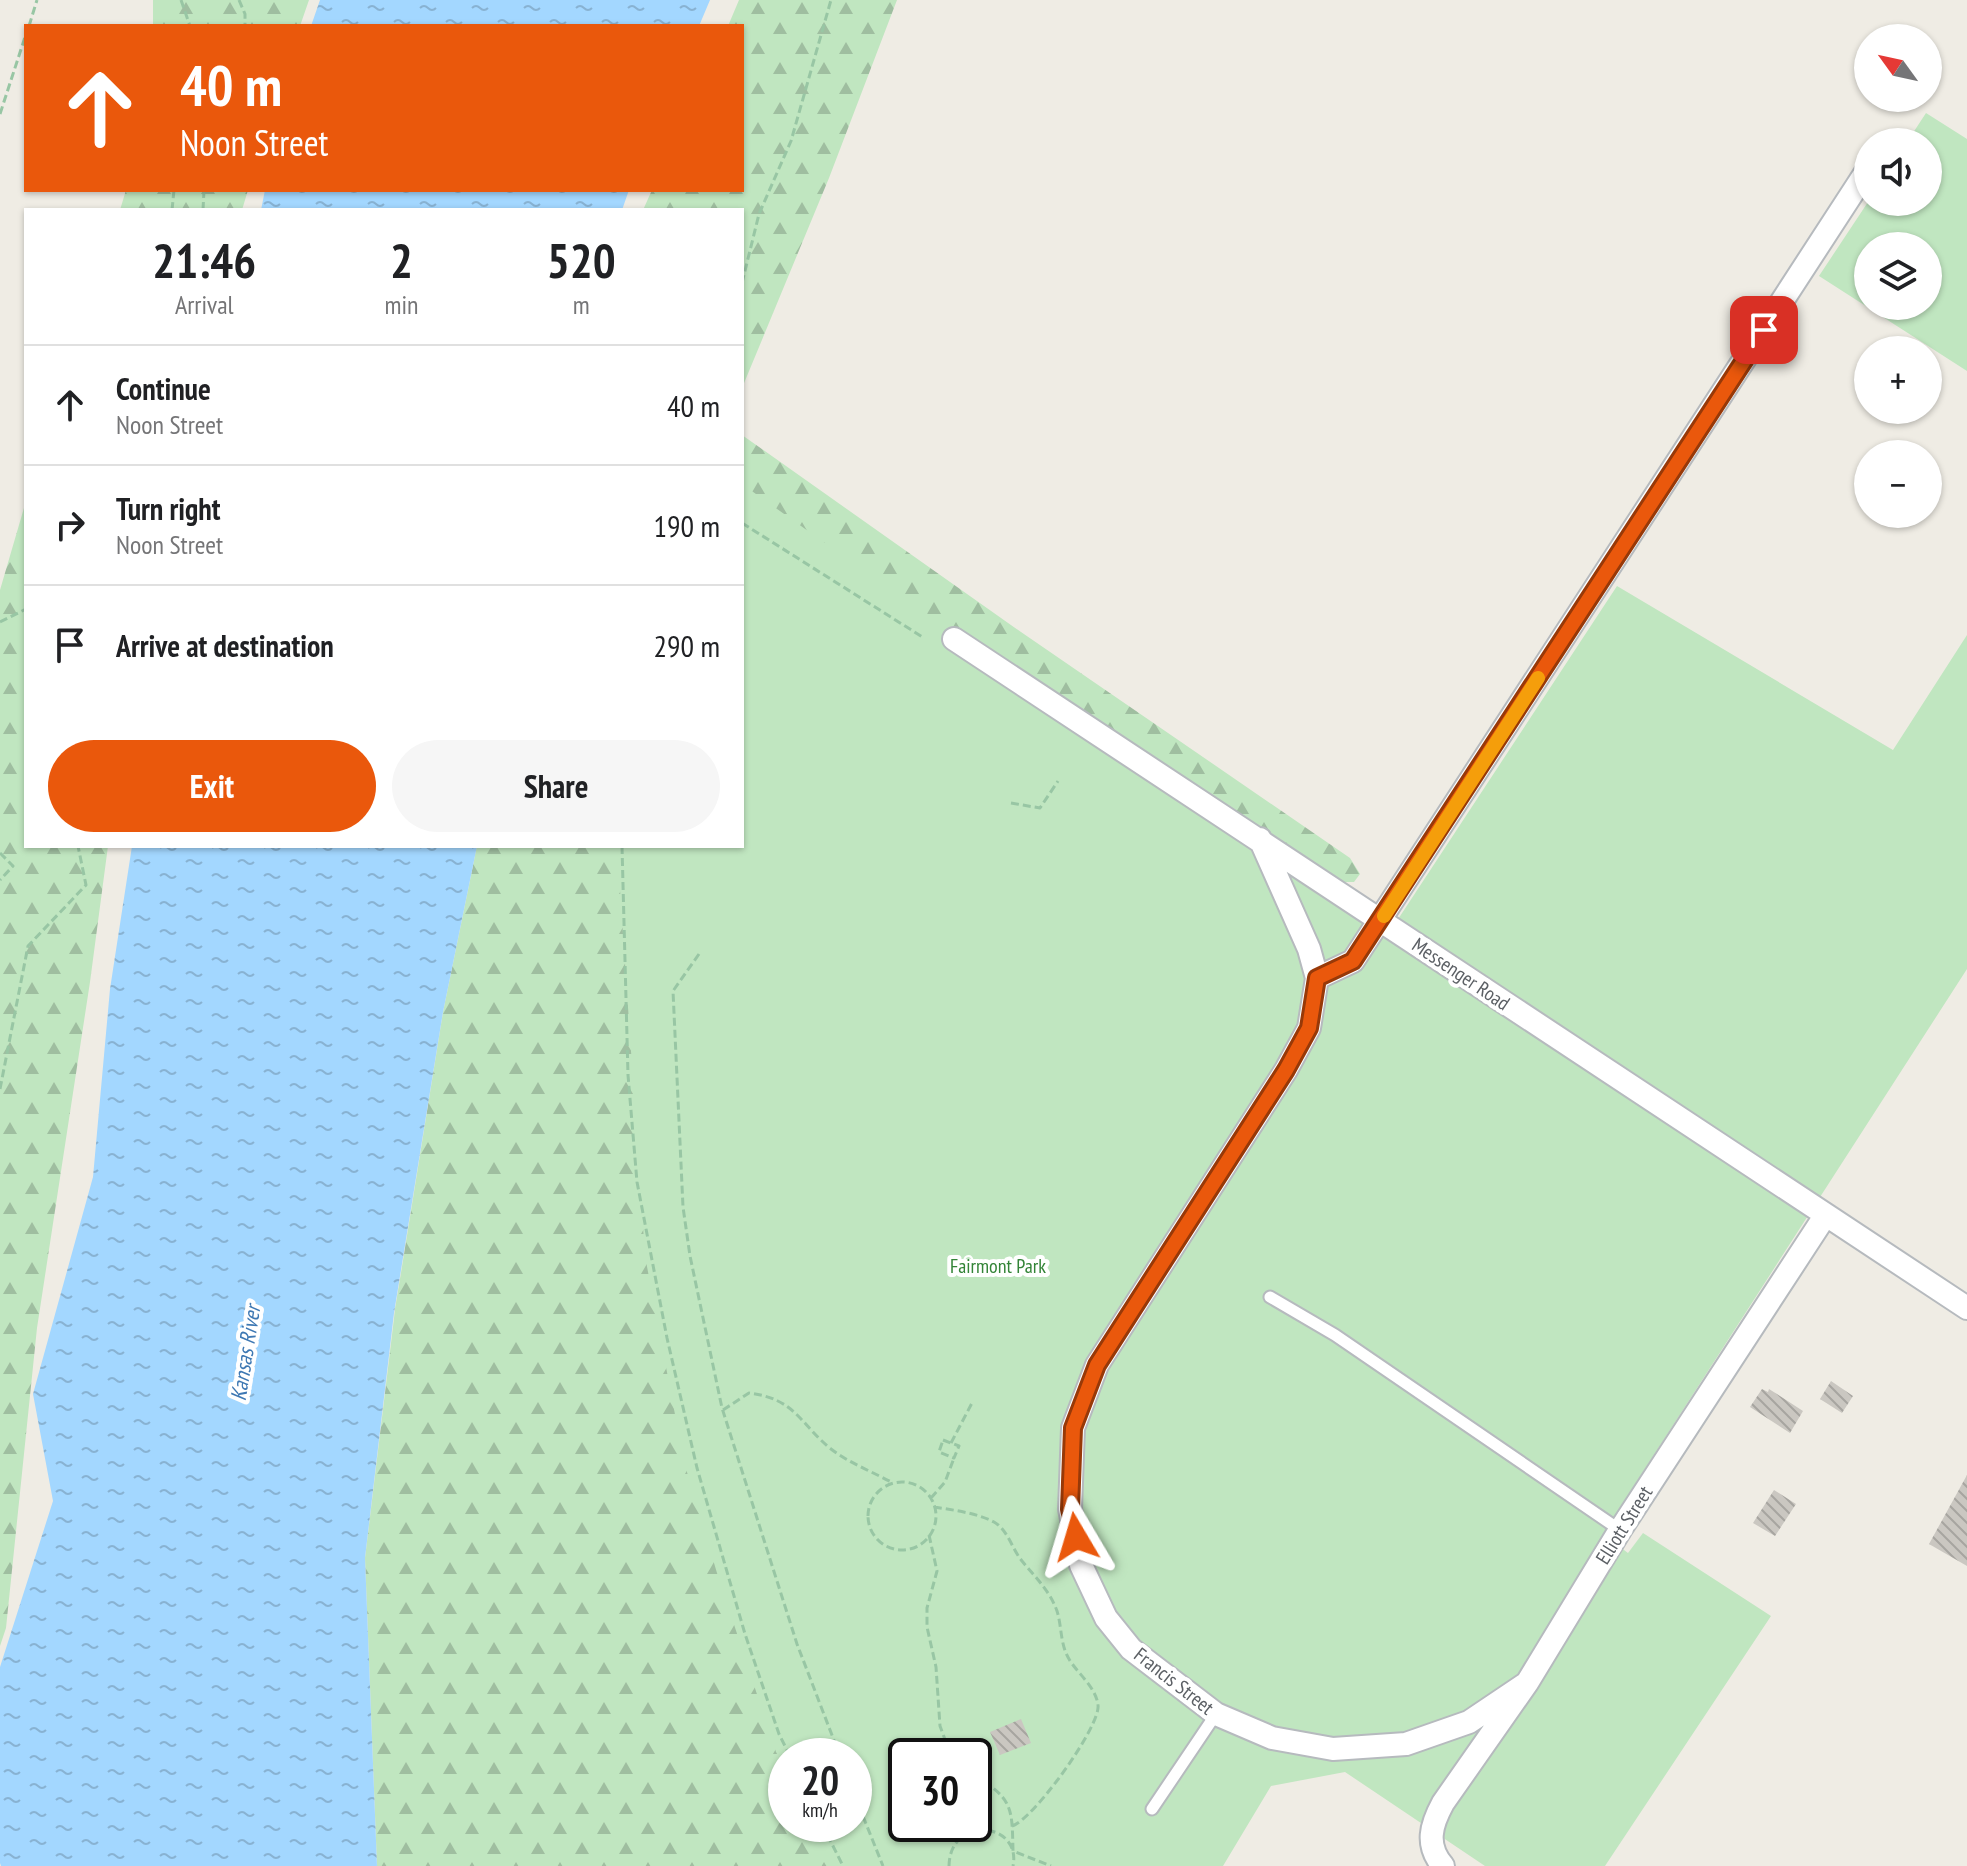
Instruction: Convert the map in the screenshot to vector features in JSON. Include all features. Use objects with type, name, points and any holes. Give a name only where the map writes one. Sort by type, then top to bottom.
[{"type":"street","points":[[1260,839],[1309,949],[1317,978],[1353,961],[1854,191]]},
{"type":"street","name":"Messenger Road","points":[[954,639],[1967,1308]]},
{"type":"street","name":"Francis Street","points":[[1317,978],[1309,1028],[1286,1070],[1097,1365],[1073,1428],[1070,1509],[1081,1565],[1106,1618],[1131,1649],[1216,1714],[1272,1738],[1333,1749],[1406,1744],[1469,1722],[1527,1683]]},
{"type":"street","name":"Elliott Street","points":[[1443,1866],[1436,1858],[1430,1837],[1433,1822],[1443,1803],[1527,1683],[1620,1530],[1825,1216]]},
{"type":"lane","points":[[1270,1297],[1335,1335],[1620,1530]]},
{"type":"lane","points":[[1152,1809],[1216,1714]]},
{"type":"path","points":[[30,24],[37,0]]},
{"type":"path","points":[[181,0],[189,24]]},
{"type":"path","points":[[239,0],[245,14],[245,24]]},
{"type":"path","points":[[744,275],[759,214],[791,141],[831,0]]},
{"type":"path","points":[[0,114],[24,40]]},
{"type":"path","points":[[744,524],[924,638]]},
{"type":"path","points":[[0,622],[24,610]]},
{"type":"path","points":[[1011,803],[1040,808],[1058,781]]},
{"type":"path","points":[[0,1089],[28,946],[86,885],[78,848]]},
{"type":"path","points":[[622,848],[628,1075],[637,1182],[667,1338],[697,1468],[745,1634],[781,1738]]},
{"type":"path","points":[[0,853],[13,866],[0,880]]},
{"type":"path","points":[[699,954],[673,991],[683,1207],[690,1256],[722,1410],[797,1644],[833,1738]]},
{"type":"path","points":[[722,1410],[749,1393],[781,1402],[796,1412],[832,1450],[893,1483],[918,1486],[931,1498],[935,1517],[923,1542],[905,1549],[886,1546],[872,1533],[868,1515],[873,1498],[893,1483]]},
{"type":"path","points":[[951,1443],[972,1403]]},
{"type":"path","points":[[931,1498],[945,1482],[959,1446],[943,1440],[939,1452],[954,1458]]},
{"type":"path","points":[[934,1507],[995,1522],[1006,1534],[1020,1560],[1042,1584],[1057,1611],[1068,1658],[1098,1704],[1097,1718],[1065,1769],[1032,1813],[1012,1826]]},
{"type":"path","points":[[929,1535],[937,1571],[927,1608],[927,1627],[936,1667],[940,1726],[944,1738]]},
{"type":"path","points":[[992,1786],[1009,1802],[1013,1866]]},
{"type":"path","points":[[949,1866],[949,1857],[959,1839],[967,1832],[978,1829],[999,1834],[1013,1851],[1051,1866]]},
{"type":"path","points":[[872,1839],[883,1866]]},
{"type":"path","points":[[831,1842],[843,1866]]},
{"type":"green space","points":[[153,0],[309,0],[301,24],[153,24]]},
{"type":"green space","points":[[739,0],[897,0],[829,178],[744,383],[744,208],[644,208],[651,192],[744,192],[744,24],[729,24]]},
{"type":"green space","points":[[1926,113],[1967,139],[1967,371],[1942,355],[1942,336],[1912,336],[1888,320],[1942,320],[1942,232],[1854,232],[1854,298],[1819,276],[1859,216],[1942,216],[1942,128],[1916,128]]},
{"type":"green space","points":[[125,192],[247,192],[243,208],[121,208]]},
{"type":"green space","points":[[744,436],[1350,858],[1360,874],[1354,882],[1341,882],[956,630],[912,605],[744,485]]},
{"type":"green space","name":"Fairmont Park","points":[[744,475],[1385,939],[1617,586],[1893,750],[1967,635],[1967,969],[1603,1534],[1628,1553],[1643,1533],[1771,1616],[1605,1866],[1485,1866],[1345,1772],[1271,1786],[1223,1866],[377,1866],[395,1310],[477,848],[744,848]]},
{"type":"green space","points":[[24,508],[24,848],[108,848],[37,1328],[6,1628],[0,1646],[0,590]]},
{"type":"green space","points":[[477,848],[617,848],[645,1256],[684,1462],[771,1738],[768,1738],[768,1842],[822,1842],[835,1866],[377,1866],[365,1558],[395,1310],[443,1012]]},
{"type":"water","points":[[320,0],[710,0],[700,24],[312,24]]},
{"type":"water","points":[[265,192],[628,192],[623,208],[261,208]]},
{"type":"water","name":"Kansas River","points":[[132,848],[477,848],[443,1012],[394,1313],[365,1558],[377,1866],[1,1866],[0,1863],[0,1667],[53,1501],[33,1394],[93,1177],[110,989]]},
{"type":"building","points":[[1831,1381],[1853,1396],[1842,1413],[1820,1399]]},
{"type":"building","points":[[1762,1389],[1768,1392],[1769,1389],[1803,1411],[1790,1433],[1750,1407]]},
{"type":"building","points":[[1967,1475],[1967,1566],[1929,1544]]},
{"type":"building","points":[[1774,1490],[1796,1504],[1775,1536],[1753,1523]]},
{"type":"building","points":[[1021,1719],[1031,1743],[1000,1755],[990,1732]]},
{"type":"slow traffic","points":[[1384,916],[1538,678]]},
{"type":"route","points":[[1076,1537],[1070,1509],[1073,1428],[1097,1365],[1286,1070],[1309,1028],[1317,978],[1353,961],[1764,330]]}]
